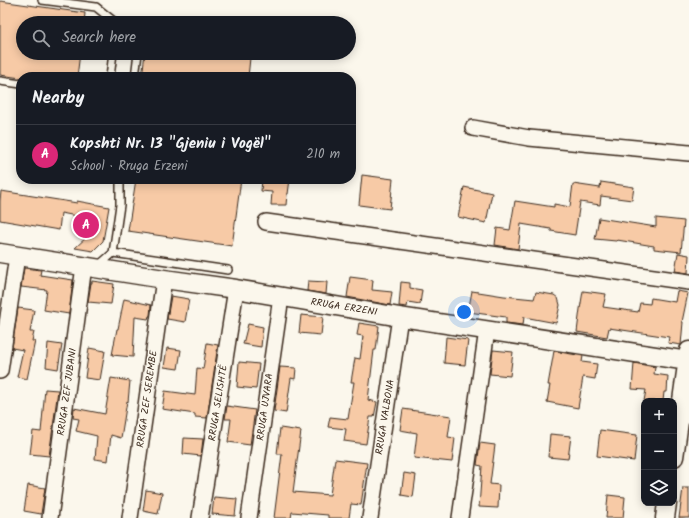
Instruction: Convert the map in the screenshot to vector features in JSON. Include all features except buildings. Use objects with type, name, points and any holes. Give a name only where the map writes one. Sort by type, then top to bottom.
[{"type":"street","points":[[473,128],[529,138],[689,153]]},
{"type":"street","points":[[266,222],[689,282]]},
{"type":"street","points":[[0,371],[9,254]]},
{"type":"street","name":"RRUGA ERZENI","points":[[9,254],[236,289],[400,317],[487,330],[688,356]]},
{"type":"street","name":"RRUGA ZEF JUBANI","points":[[50,518],[90,267]]},
{"type":"street","name":"RRUGA ZEF SEREMBE","points":[[130,518],[164,279]]},
{"type":"street","name":"RRUGA SELISHTË","points":[[200,518],[236,289]]},
{"type":"street","name":"RRUGA UJVARA","points":[[249,518],[281,297]]},
{"type":"street","name":"RRUGA VALBONA","points":[[370,518],[400,317]]},
{"type":"street","points":[[460,518],[487,330]]},
{"type":"street","points":[[677,435],[688,356]]},
{"type":"street","points":[[665,518],[667,506]]},
{"type":"lane","points":[[42,0],[96,7],[107,16]]},
{"type":"lane","points":[[111,72],[113,60]]},
{"type":"lane","points":[[135,72],[137,60]]},
{"type":"lane","points":[[0,81],[16,83]]},
{"type":"lane","points":[[113,253],[120,204],[120,184]]},
{"type":"lane","points":[[90,267],[113,253],[228,270]]},
{"type":"place","name":"Kopshti Nr. 13 \"Gjeniu i Vogël\"","points":[[86,225]]}]
